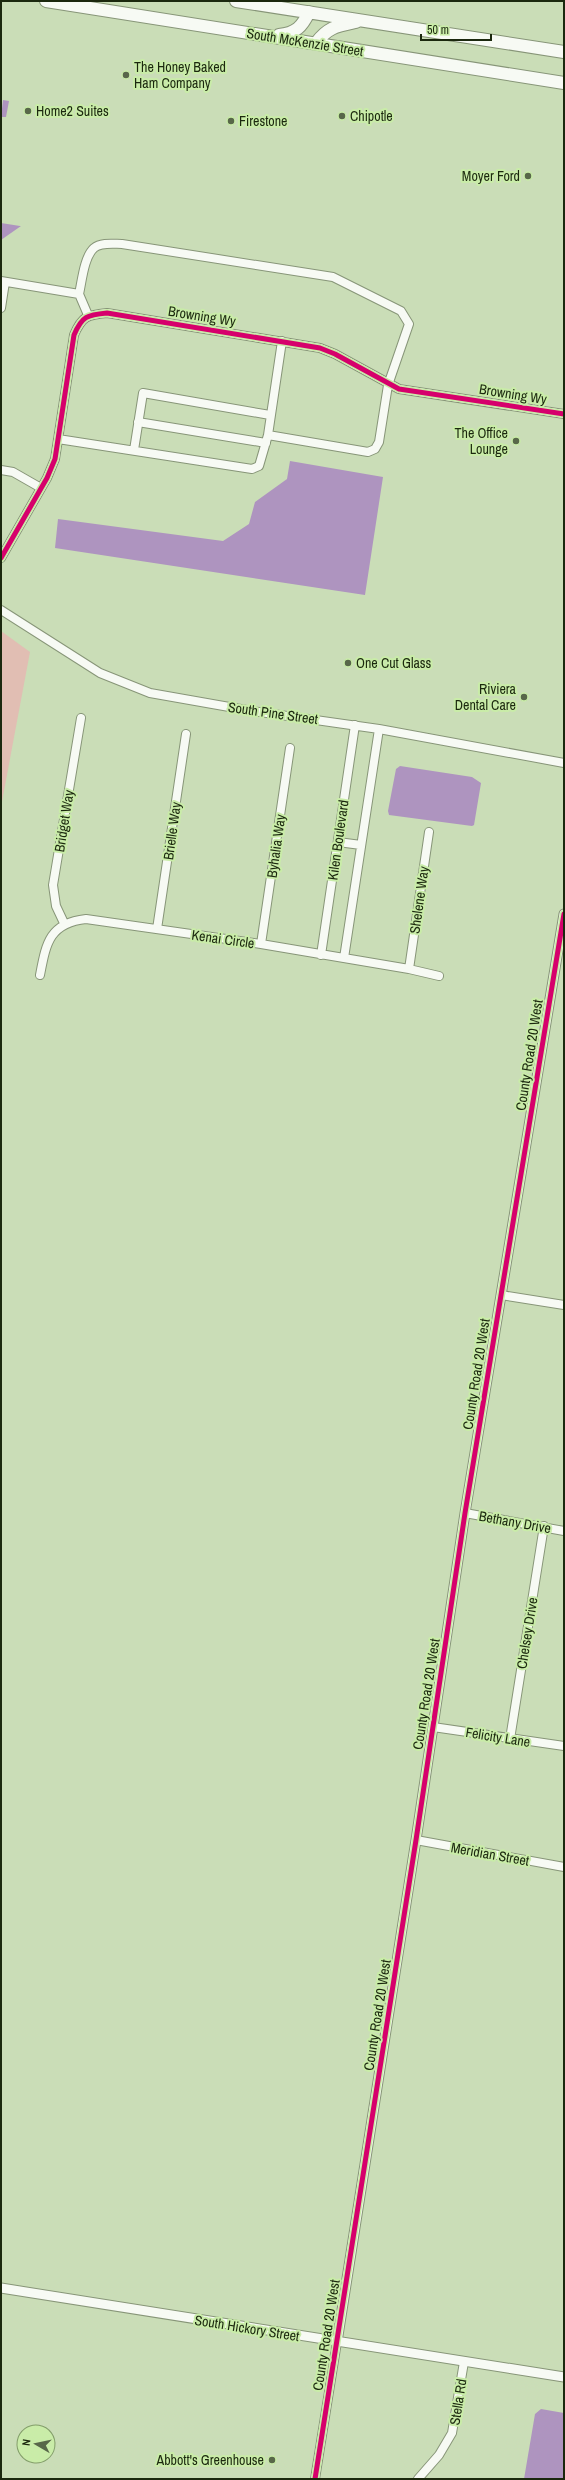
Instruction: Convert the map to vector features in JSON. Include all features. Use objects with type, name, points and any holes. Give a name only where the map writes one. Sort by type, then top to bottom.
[{"type":"main road","name":"South McKenzie Street","points":[[46,1],[564,83]]},
{"type":"main road","points":[[236,1],[564,52]]},
{"type":"main road","points":[[268,36],[292,33],[302,26],[308,12]]},
{"type":"main road","points":[[316,44],[324,33],[336,27],[363,21]]},
{"type":"street","points":[[1,558],[41,488],[55,459],[74,335],[78,324],[88,315],[79,294],[88,260],[94,248],[105,244],[122,244],[333,277],[401,310],[406,316],[409,324],[388,385],[379,442],[375,449],[368,452],[268,435]]},
{"type":"street","points":[[1,308],[3,282],[79,294]]},
{"type":"street","name":"Browning Wy","points":[[88,315],[107,313],[320,348],[335,354],[388,385],[399,389],[564,414]]},
{"type":"street","points":[[58,439],[252,469],[259,466],[268,435],[282,341]]},
{"type":"street","points":[[134,450],[143,393],[270,414]]},
{"type":"street","points":[[138,422],[266,443]]},
{"type":"street","points":[[1,470],[13,472],[41,488]]},
{"type":"street","name":"South Pine Street","points":[[1,610],[100,673],[150,693],[252,711],[379,729],[564,763]]},
{"type":"street","name":"Bridget Way","points":[[64,923],[56,906],[53,885],[81,718]]},
{"type":"street","name":"Kilen Boulevard","points":[[321,955],[355,725]]},
{"type":"street","name":"Kilen Boulevard","points":[[344,958],[379,729]]},
{"type":"street","name":"Brielle Way","points":[[157,929],[186,734]]},
{"type":"street","name":"Byhalia Way","points":[[261,944],[290,748]]},
{"type":"street","name":"Shelene Way","points":[[409,968],[429,832]]},
{"type":"street","points":[[338,842],[361,845]]},
{"type":"street","name":"County Road 20 West","points":[[315,2479],[416,1840],[465,1513],[564,914]]},
{"type":"street","name":"Kenai Circle","points":[[64,923],[86,919],[157,929],[409,968],[439,976]]},
{"type":"street","points":[[40,975],[46,945],[55,931],[64,923]]},
{"type":"street","points":[[501,1295],[564,1305]]},
{"type":"street","name":"Bethany Drive","points":[[465,1513],[544,1526],[564,1531]]},
{"type":"street","name":"Chelsey Drive","points":[[510,1739],[544,1526]]},
{"type":"street","name":"Felicity Lane","points":[[433,1727],[564,1746]]},
{"type":"street","name":"Meridian Street","points":[[416,1840],[564,1867]]},
{"type":"street","name":"South Hickory Street","points":[[1,2288],[564,2377]]},
{"type":"street","name":"Stella Rd","points":[[418,2479],[439,2454],[452,2433],[464,2362]]},
{"type":"shaded area","points":[[3,100],[9,101],[6,117],[1,117]]},
{"type":"shaded area","points":[[1,223],[20,226],[21,226],[1,240]]},
{"type":"shaded area","points":[[290,461],[383,477],[365,595],[55,548],[58,519],[223,541],[249,524],[255,502],[287,479]]},
{"type":"shaded area","points":[[1,631],[30,652],[1,807]]},
{"type":"shaded area","points":[[400,766],[472,777],[481,783],[474,825],[472,826],[389,815],[388,811],[396,769]]},
{"type":"shaded area","points":[[541,2409],[564,2413],[564,2479],[524,2479],[535,2414]]},
{"type":"cycle path","points":[[1,558],[47,478],[55,459],[74,335],[83,320],[90,316],[107,313],[320,348],[335,354],[399,389],[564,414]]},
{"type":"cycle path","points":[[315,2479],[416,1840],[465,1513],[564,914]]},
{"type":"place","name":"The Honey Baked Ham Company","points":[[126,75]]},
{"type":"place","name":"Home2 Suites","points":[[28,111]]},
{"type":"place","name":"Chipotle","points":[[342,116]]},
{"type":"place","name":"Firestone","points":[[231,121]]},
{"type":"place","name":"Moyer Ford","points":[[528,176]]},
{"type":"place","name":"The Office Lounge","points":[[516,441]]},
{"type":"place","name":"One Cut Glass","points":[[348,663]]},
{"type":"place","name":"Riviera Dental Care","points":[[524,697]]},
{"type":"place","name":"Abbott's Greenhouse","points":[[272,2460]]}]
